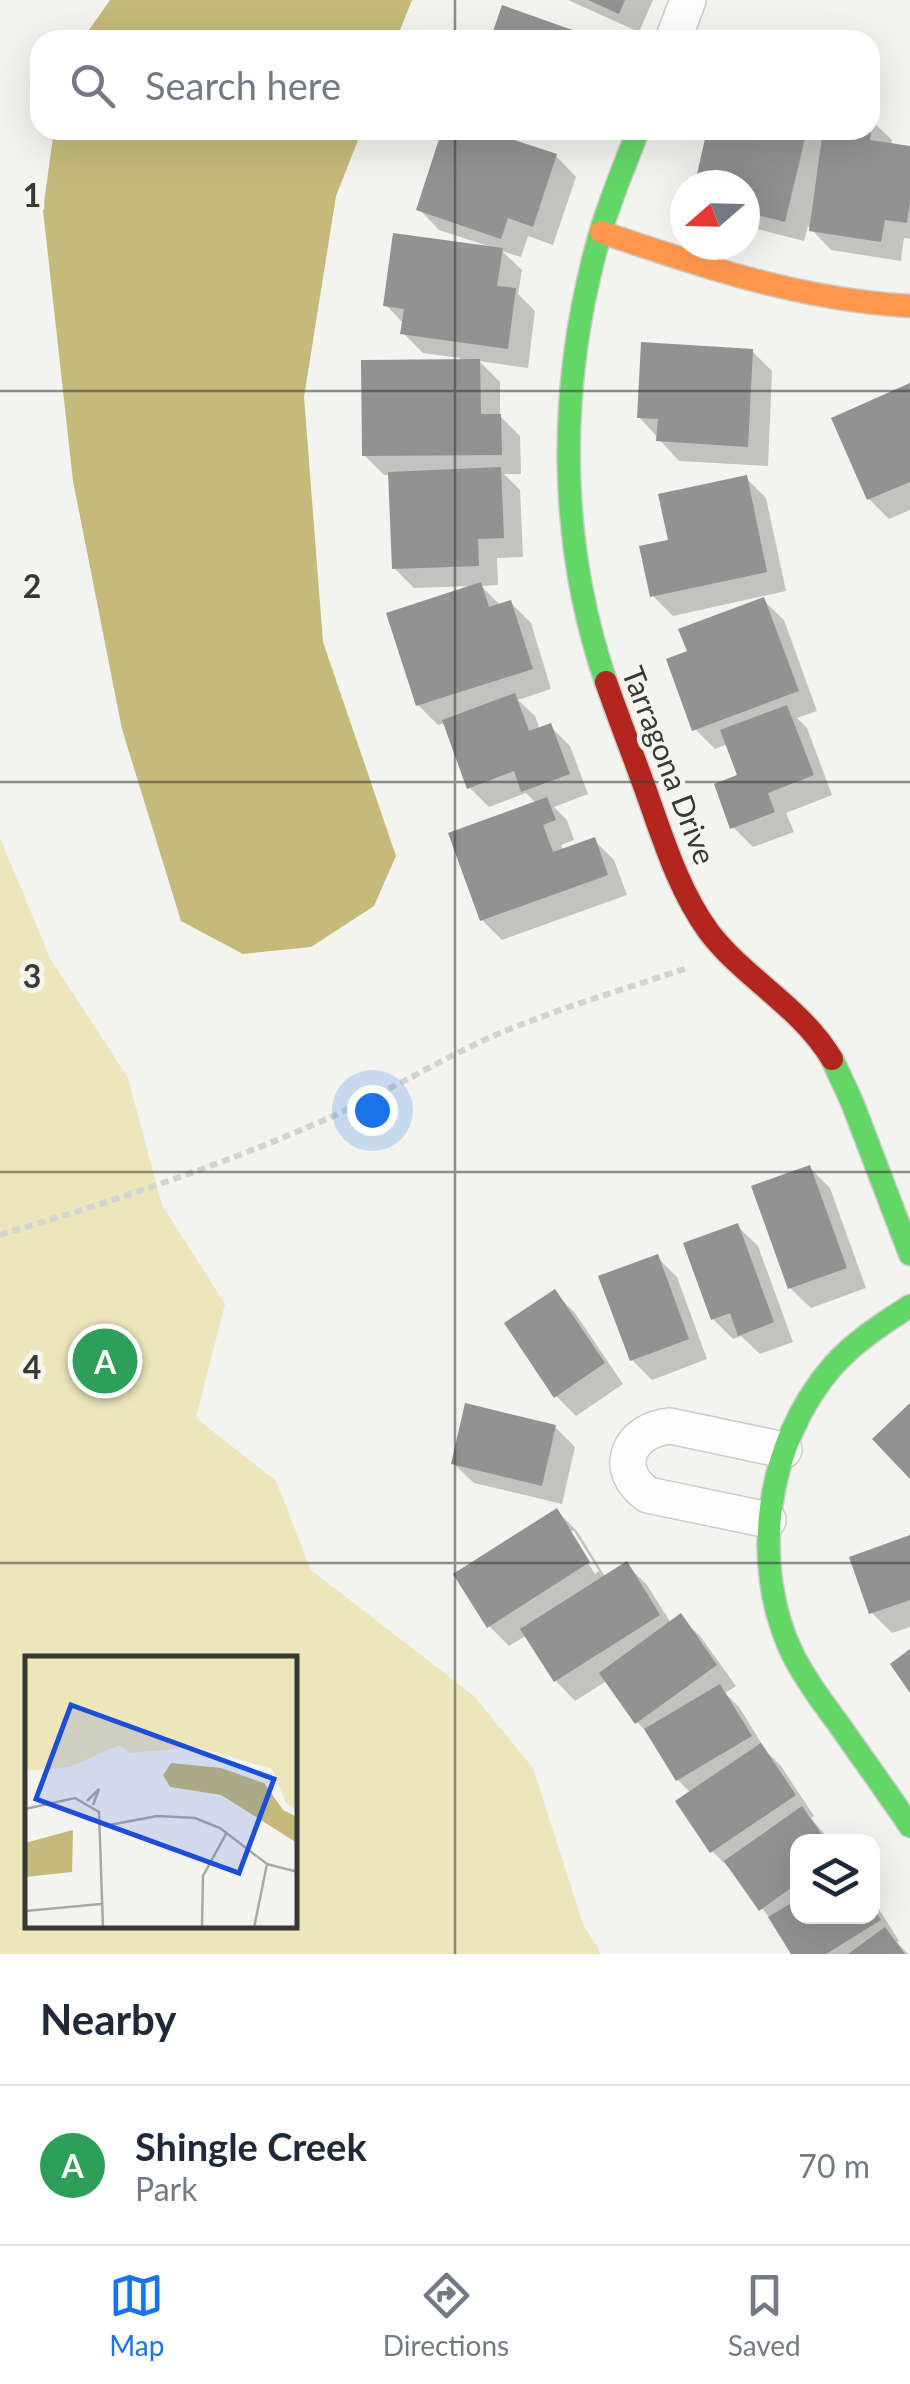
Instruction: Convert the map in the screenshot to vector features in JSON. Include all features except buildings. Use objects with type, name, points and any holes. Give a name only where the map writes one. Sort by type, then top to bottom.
[{"type":"street","points":[[676,30],[688,0]]},
{"type":"street","name":"Tarragona Drive","points":[[634,140],[600,232],[583,302],[568,401],[573,545],[586,615],[608,689],[678,877],[701,920],[728,954],[817,1036],[843,1080],[910,1254]]},
{"type":"street","points":[[600,232],[725,274],[789,290],[875,306],[910,306]]},
{"type":"street","points":[[910,1306],[869,1333],[830,1371],[807,1403],[784,1450],[768,1520],[770,1583],[789,1647],[798,1666],[910,1826]]},
{"type":"street","points":[[768,1520],[648,1495],[632,1477],[629,1454],[640,1436],[670,1426],[784,1450]]},
{"type":"path","points":[[0,1236],[98,1206],[238,1155],[344,1111],[492,1037],[554,1012],[728,954]]},
{"type":"shaded area","points":[[110,0],[412,0],[400,30],[89,30]]},
{"type":"shaded area","points":[[53,140],[358,140],[336,196],[304,397],[323,642],[396,856],[374,906],[311,947],[243,954],[181,921],[122,729],[73,481],[43,210]]},
{"type":"shaded area","points":[[0,838],[50,958],[128,1078],[162,1205],[225,1304],[196,1418],[276,1481],[311,1570],[474,1696],[533,1768],[584,1927],[600,1954],[0,1954]]},
{"type":"traffic: fast","points":[[606,682],[578,572],[571,517],[570,405],[576,349],[599,238],[634,140]]},
{"type":"traffic: fast","points":[[832,1059],[910,1254]]},
{"type":"traffic: fast","points":[[910,1306],[850,1349],[810,1398],[779,1468],[769,1544],[779,1620],[793,1655],[910,1826]]},
{"type":"traffic: slow","points":[[601,232],[792,289],[910,306]]},
{"type":"traffic: jam","points":[[606,682],[673,864],[698,916],[723,949],[805,1024],[832,1059]]},
{"type":"place","name":"Shingle Creek","points":[[105,1361]]}]
